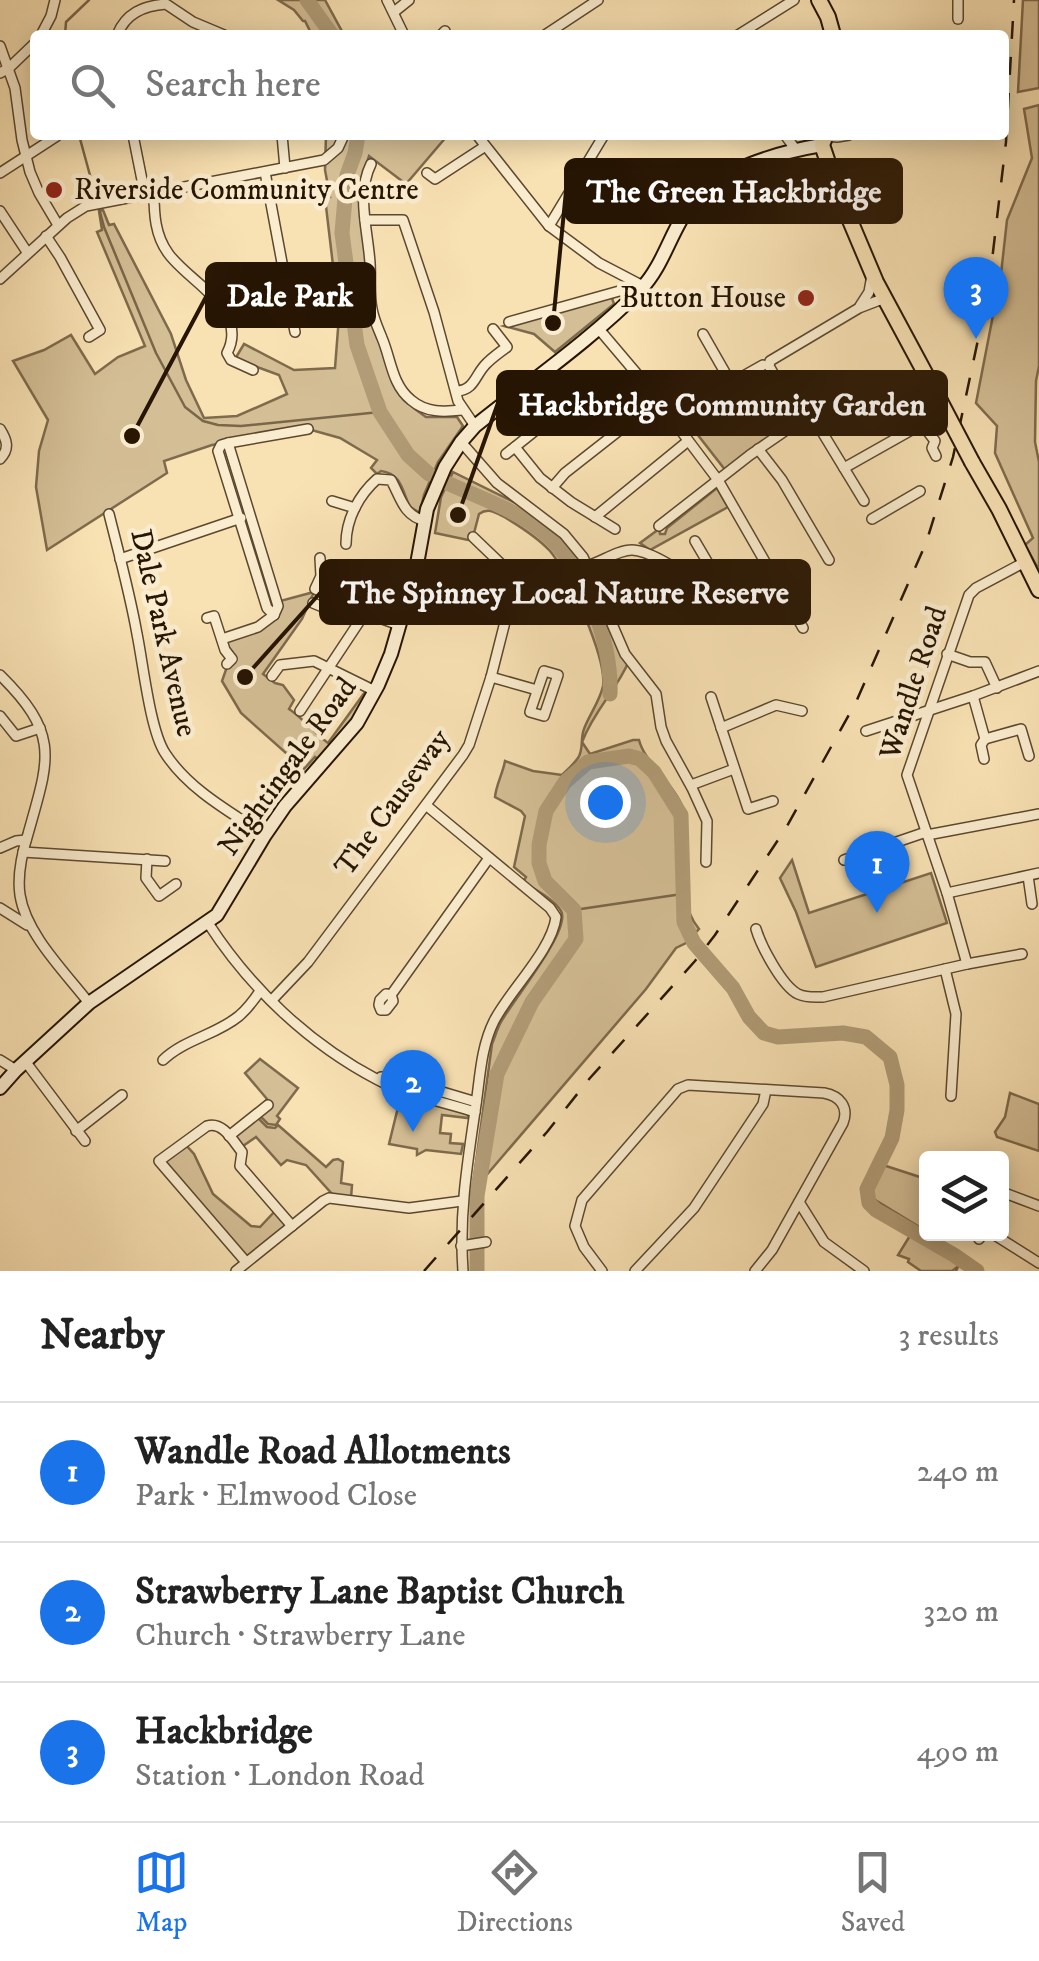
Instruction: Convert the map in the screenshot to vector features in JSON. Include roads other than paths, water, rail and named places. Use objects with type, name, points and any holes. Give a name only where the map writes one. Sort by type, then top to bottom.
[{"type":"main road","points":[[819,0],[832,30]]},
{"type":"main road","name":"Nightingale Road","points":[[0,1088],[89,1003],[217,915],[265,835],[308,777],[357,723],[386,667],[434,492],[457,448],[476,426],[598,328],[662,259],[690,204],[704,192],[739,170],[821,140]]},
{"type":"main road","points":[[824,140],[838,192],[872,273],[1000,509],[1039,590]]},
{"type":"street","points":[[44,30],[55,0]]},
{"type":"street","points":[[388,0],[402,30]]},
{"type":"street","points":[[394,12],[409,0]]},
{"type":"street","points":[[553,30],[598,0]]},
{"type":"street","points":[[746,30],[794,0]]},
{"type":"street","points":[[958,0],[958,19]]},
{"type":"street","points":[[119,30],[134,12],[166,4],[211,30]]},
{"type":"street","points":[[0,46],[5,71],[18,101],[26,156],[39,194],[58,225]]},
{"type":"street","points":[[5,71],[30,48]]},
{"type":"street","points":[[0,173],[51,140]]},
{"type":"street","points":[[134,140],[162,243],[226,313],[231,337],[226,352],[231,360],[254,370]]},
{"type":"street","points":[[282,140],[285,168]]},
{"type":"street","points":[[0,279],[75,212],[97,204],[324,160],[342,140]]},
{"type":"street","points":[[427,173],[434,179],[480,140],[549,226],[599,263],[639,285]]},
{"type":"street","points":[[549,226],[601,140]]},
{"type":"street","points":[[789,140],[796,150]]},
{"type":"street","points":[[371,164],[364,182],[372,310],[398,385],[410,400],[429,410],[462,410]]},
{"type":"street","points":[[265,172],[295,332]]},
{"type":"street","points":[[0,211],[28,252]]},
{"type":"street","points":[[365,220],[403,220],[462,410],[476,426]]},
{"type":"street","points":[[46,236],[100,330],[88,337]]},
{"type":"street","points":[[858,308],[868,292],[872,273]]},
{"type":"street","points":[[509,322],[639,285]]},
{"type":"street","points":[[671,417],[858,308],[884,298]]},
{"type":"street","points":[[598,328],[718,480],[803,628]]},
{"type":"street","points":[[456,390],[471,386],[484,366],[507,347],[493,329]]},
{"type":"street","points":[[703,334],[731,383]]},
{"type":"street","points":[[766,365],[799,418],[816,422],[864,502]]},
{"type":"street","points":[[506,454],[586,390],[576,378]]},
{"type":"street","points":[[552,488],[565,473],[658,400]]},
{"type":"street","points":[[922,410],[922,424],[935,442],[932,448],[936,456]]},
{"type":"street","points":[[533,411],[544,424]]},
{"type":"street","points":[[659,526],[799,418]]},
{"type":"street","points":[[844,468],[922,424]]},
{"type":"street","points":[[0,429],[7,444],[0,459]]},
{"type":"street","points":[[222,639],[258,627],[274,615],[267,608],[245,517],[218,451],[228,443],[308,429]]},
{"type":"street","points":[[595,517],[688,440]]},
{"type":"street","points":[[516,447],[552,488],[615,528]]},
{"type":"street","points":[[457,448],[564,534],[583,557],[625,654],[656,694],[666,741],[708,825],[706,862]]},
{"type":"street","points":[[758,449],[782,480],[830,560]]},
{"type":"street","points":[[346,544],[355,508],[373,482],[384,478],[392,482],[410,515],[425,521]]},
{"type":"street","points":[[872,519],[920,491]]},
{"type":"street","points":[[332,501],[355,508]]},
{"type":"street","name":"Dale Park Avenue","points":[[109,514],[164,752],[215,802],[265,835]]},
{"type":"street","points":[[120,559],[245,517]]},
{"type":"street","points":[[473,536],[512,574]]},
{"type":"street","points":[[695,541],[739,611],[782,588]]},
{"type":"street","points":[[586,566],[637,550],[690,578]]},
{"type":"street","points":[[320,558],[321,576],[315,589],[399,625]]},
{"type":"street","name":"Wandle Road","points":[[967,964],[907,775],[969,595],[1025,562]]},
{"type":"street","name":"The Causeway","points":[[272,1000],[308,962],[469,745],[492,677],[508,610],[502,600],[512,574],[524,586],[517,607],[508,610]]},
{"type":"street","points":[[300,710],[359,622],[314,602]]},
{"type":"street","points":[[207,618],[214,616],[225,650],[232,658],[228,664]]},
{"type":"street","points":[[947,654],[970,662],[985,662],[996,688]]},
{"type":"street","points":[[272,676],[280,666],[314,661],[375,691]]},
{"type":"street","points":[[544,671],[558,676],[544,716],[530,712],[536,690],[544,671]]},
{"type":"street","points":[[866,731],[1039,671]]},
{"type":"street","points":[[0,675],[26,703],[40,728],[45,758],[44,776],[23,852],[19,886],[23,909],[30,927],[89,1003]]},
{"type":"street","points":[[492,677],[536,690]]},
{"type":"street","points":[[0,696],[10,686]]},
{"type":"street","points":[[974,696],[985,739]]},
{"type":"street","points":[[711,697],[748,809],[773,801]]},
{"type":"street","points":[[721,728],[776,705],[802,711]]},
{"type":"street","points":[[0,716],[16,736],[40,728]]},
{"type":"street","points":[[984,759],[981,745],[985,739],[1021,729],[1029,756]]},
{"type":"street","points":[[691,785],[734,769]]},
{"type":"street","points":[[427,806],[556,917],[541,952],[492,1025],[480,1068],[462,1200],[466,1245],[463,1271]]},
{"type":"street","points":[[844,860],[927,833],[1039,814]]},
{"type":"street","points":[[0,848],[26,840]]},
{"type":"street","points":[[23,852],[165,860]]},
{"type":"street","points":[[391,995],[488,858]]},
{"type":"street","points":[[147,859],[146,878],[159,896],[176,884]]},
{"type":"street","points":[[946,893],[1039,873]]},
{"type":"street","points":[[1028,876],[1032,904]]},
{"type":"street","points":[[0,908],[30,927]]},
{"type":"street","points":[[208,923],[240,970],[314,1039],[383,1082],[476,1107]]},
{"type":"street","points":[[756,929],[786,984],[809,998],[1022,954]]},
{"type":"street","points":[[945,969],[956,1014],[951,1096]]},
{"type":"street","points":[[163,1060],[176,1048],[203,1043],[240,1016],[260,991]]},
{"type":"street","points":[[0,1060],[20,1066],[85,1141]]},
{"type":"street","points":[[602,1271],[584,1247],[575,1226],[582,1200],[678,1088],[688,1085],[829,1094],[843,1104],[845,1117],[792,1216],[755,1271]]},
{"type":"street","points":[[76,1131],[119,1097],[107,1090]]},
{"type":"street","points":[[635,1271],[702,1198],[763,1104],[766,1090]]},
{"type":"street","points":[[229,1136],[268,1105]]},
{"type":"street","points":[[246,1262],[158,1162],[207,1126],[219,1126],[242,1152],[240,1166],[292,1226]]},
{"type":"street","points":[[1009,1195],[1039,1206]]},
{"type":"street","points":[[236,1271],[330,1198],[409,1208],[462,1200]]},
{"type":"street","points":[[799,1202],[824,1242],[864,1271]]},
{"type":"street","points":[[792,1216],[808,1217]]},
{"type":"street","points":[[1004,1241],[1039,1263]]},
{"type":"street","points":[[466,1245],[486,1242]]},
{"type":"waterway","points":[[65,30],[66,22],[89,0]]},
{"type":"waterway","points":[[307,0],[328,30]]},
{"type":"waterway","points":[[80,140],[97,201]]},
{"type":"waterway","points":[[357,140],[347,175],[342,233],[357,345],[380,412],[408,455],[429,474]]},
{"type":"waterway","points":[[99,208],[156,353],[185,407],[203,421],[241,426],[380,412]]},
{"type":"waterway","points":[[445,482],[520,517],[558,546],[593,606],[606,652],[610,694]]},
{"type":"waterway","points":[[477,1271],[477,1196],[497,1074],[532,1002],[576,939],[574,910],[545,881],[539,863],[546,811],[565,782],[588,762],[629,756],[640,759],[654,772],[681,815],[684,922],[694,943],[733,988],[749,1017],[764,1033],[778,1037],[843,1033],[866,1037],[890,1057],[897,1085],[897,1110],[892,1138],[867,1189],[869,1203],[977,1271]]},
{"type":"waterway","points":[[574,910],[682,894]]},
{"type":"waterway","points":[[956,1271],[961,1261]]},
{"type":"railway","points":[[1009,89],[1014,0]]},
{"type":"railway","points":[[424,1271],[715,935],[786,828],[856,702],[926,543],[953,457],[982,321],[1006,140]]},
{"type":"place","name":"Riverside Community Centre","points":[[54,190]]},
{"type":"place","name":"Button House","points":[[806,298]]},
{"type":"place","name":"The Green Hackbridge","points":[[553,323]]},
{"type":"place","name":"Hackbridge","points":[[976,339]]},
{"type":"place","name":"Dale Park","points":[[132,436]]},
{"type":"place","name":"Hackbridge Community Garden","points":[[458,515]]},
{"type":"place","name":"The Spinney Local Nature Reserve","points":[[245,677]]},
{"type":"place","name":"Wandle Road Allotments","points":[[877,913]]},
{"type":"place","name":"Strawberry Lane Baptist Church","points":[[413,1132]]}]
